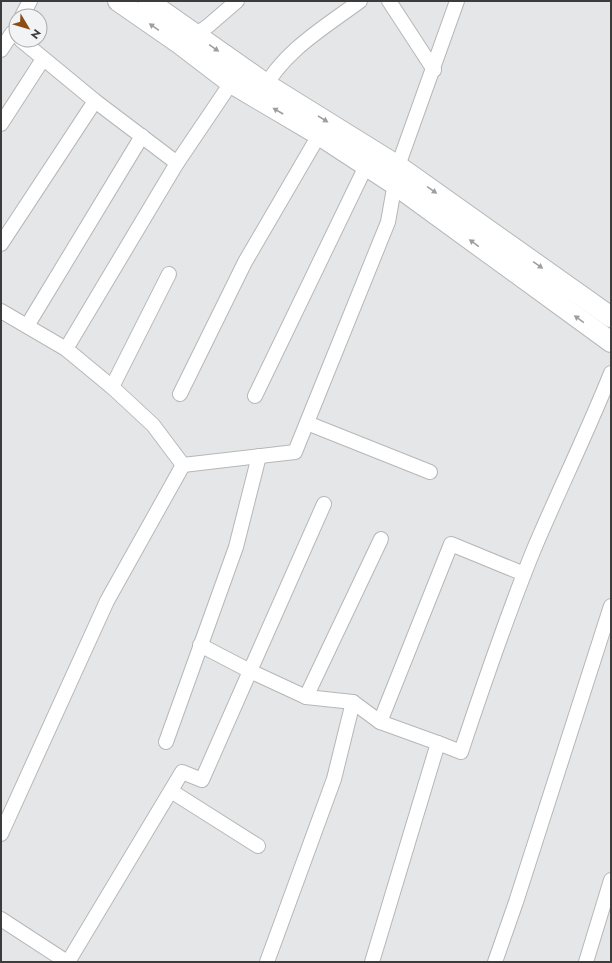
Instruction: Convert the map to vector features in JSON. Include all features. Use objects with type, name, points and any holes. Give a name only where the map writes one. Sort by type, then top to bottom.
[{"type":"main road","points":[[118,1],[188,40],[262,92],[319,135],[366,166],[396,175],[611,342]]},
{"type":"main road","points":[[148,1],[231,83],[262,92],[396,175],[611,317]]},
{"type":"street","points":[[188,40],[237,1]]},
{"type":"street","points":[[262,92],[295,49],[360,1]]},
{"type":"street","points":[[389,1],[434,70]]},
{"type":"street","points":[[183,465],[295,452],[388,222],[396,175],[459,4]]},
{"type":"street","points":[[1,50],[8,43]]},
{"type":"street","points":[[31,48],[95,101],[177,163]]},
{"type":"street","points":[[1,124],[43,59]]},
{"type":"street","points":[[66,349],[177,163],[231,83]]},
{"type":"street","points":[[1,244],[95,101]]},
{"type":"street","points":[[180,394],[245,262],[319,135]]},
{"type":"street","points":[[27,326],[142,136]]},
{"type":"street","points":[[255,396],[366,166]]},
{"type":"street","points":[[112,388],[169,274]]},
{"type":"street","points":[[1,311],[66,349],[153,425],[183,465]]},
{"type":"street","points":[[200,645],[250,672],[306,697],[353,702],[380,722],[461,752],[497,642],[524,574],[590,427],[611,374]]},
{"type":"street","points":[[307,423],[430,472]]},
{"type":"street","points":[[166,742],[236,547],[259,456]]},
{"type":"street","points":[[1,834],[107,601],[183,465]]},
{"type":"street","points":[[1,919],[68,962],[182,772],[202,780],[324,504]]},
{"type":"street","points":[[306,697],[381,539]]},
{"type":"street","points":[[380,722],[451,544],[524,574]]},
{"type":"street","points":[[495,962],[516,902],[611,606]]},
{"type":"street","points":[[266,962],[334,779],[353,702]]},
{"type":"street","points":[[372,962],[438,743]]},
{"type":"street","points":[[171,791],[258,846]]},
{"type":"street","points":[[586,962],[611,880]]}]
